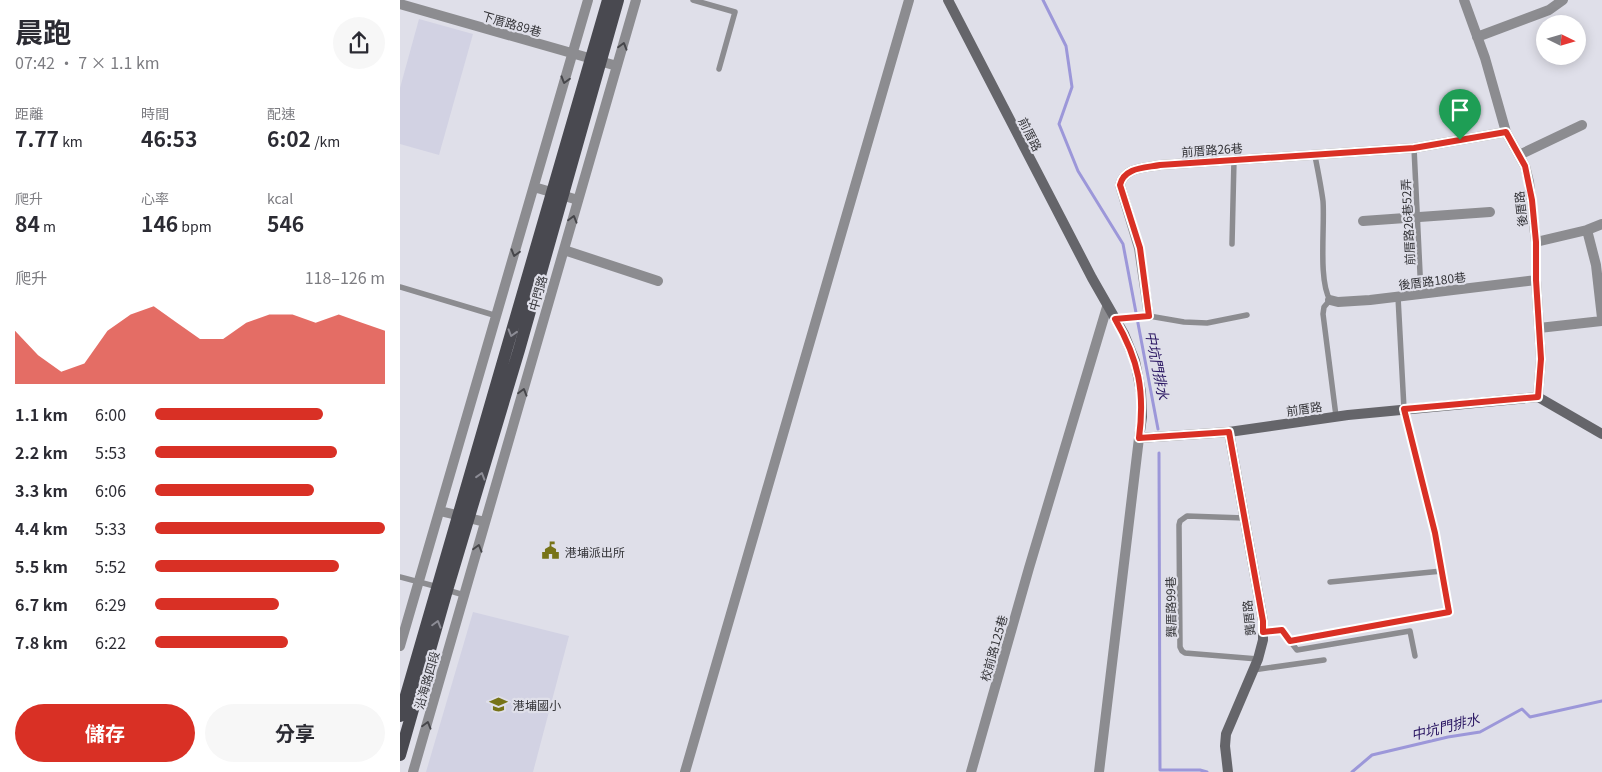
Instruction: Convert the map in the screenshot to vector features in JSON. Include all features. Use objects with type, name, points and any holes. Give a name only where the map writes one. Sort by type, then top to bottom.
[{"type":"main road","name":"中門路","points":[[442,588],[558,195],[596,60],[608,0]]},
{"type":"main road","name":"中門路","points":[[596,60],[618,0]]},
{"type":"main road","name":"沿海路四段","points":[[400,716],[442,588]]},
{"type":"main road","name":"沿海路四段","points":[[400,755],[442,588]]},
{"type":"street","points":[[400,646],[588,0]]},
{"type":"street","name":"中門路","points":[[464,595],[636,0]]},
{"type":"street","points":[[686,772],[909,0]]},
{"type":"street","name":"前厝路","points":[[948,0],[1107,307],[1124,334],[1137,369],[1141,392],[1142,417],[1139,438],[1229,432],[1336,416],[1538,397]]},
{"type":"street","name":"後厝路","points":[[1464,0],[1485,58],[1506,132],[1525,166],[1529,182],[1536,242],[1536,280],[1541,359],[1538,397]]},
{"type":"street","points":[[1477,37],[1549,10],[1563,0]]},
{"type":"street","name":"下厝路89巷","points":[[400,4],[617,66]]},
{"type":"street","points":[[1519,155],[1582,125]]},
{"type":"street","name":"前厝路26巷","points":[[1146,316],[1142,262],[1120,185],[1126,173],[1160,165],[1414,148],[1506,132]]},
{"type":"street","points":[[534,187],[578,200]]},
{"type":"street","points":[[1363,222],[1490,212]]},
{"type":"street","points":[[1536,242],[1587,230],[1602,224]]},
{"type":"street","points":[[1539,328],[1602,320],[1597,272],[1587,230]]},
{"type":"street","points":[[564,250],[658,281]]},
{"type":"street","name":"後厝路180巷","points":[[1330,300],[1338,302],[1370,300],[1536,280]]},
{"type":"street","name":"校前路125巷","points":[[971,772],[1040,530],[1107,307]]},
{"type":"street","points":[[1538,397],[1602,434]]},
{"type":"street","name":"龔厝路","points":[[1228,769],[1225,746],[1226,734],[1258,659],[1263,640],[1263,621],[1229,432]]},
{"type":"street","points":[[1099,772],[1139,438]]},
{"type":"street","points":[[440,511],[485,522]]},
{"type":"street","name":"沿海路四段","points":[[413,772],[464,595]]},
{"type":"lane","points":[[693,0],[735,12],[720,69]]},
{"type":"lane","name":"前厝路26巷52弄","points":[[1414,148],[1421,294]]},
{"type":"lane","points":[[1316,156],[1323,202],[1323,257],[1327,294],[1330,300],[1324,307],[1323,314],[1336,416]]},
{"type":"lane","points":[[1232,244],[1234,160]]},
{"type":"lane","points":[[400,287],[497,316]]},
{"type":"lane","points":[[1290,641],[1449,612],[1435,533],[1404,409],[1398,297]]},
{"type":"lane","points":[[1115,319],[1146,316],[1184,322],[1207,323],[1247,315]]},
{"type":"lane","name":"龔厝路99巷","points":[[1244,518],[1187,516],[1178,525],[1182,651],[1185,653],[1258,659]]},
{"type":"lane","points":[[1330,582],[1442,571]]},
{"type":"lane","points":[[400,577],[464,595]]},
{"type":"lane","points":[[1263,632],[1282,630],[1297,650],[1410,631],[1414,656]]},
{"type":"lane","points":[[1253,670],[1324,660]]},
{"type":"shaded area","points":[[419,19],[473,34],[439,155],[400,144],[400,88]]},
{"type":"shaded area","name":"港埔國小","points":[[473,612],[569,636],[533,772],[426,772]]},
{"type":"waterway","name":"中坑門排水","points":[[1043,0],[1066,46],[1072,87],[1059,124],[1078,171],[1123,244],[1158,429]]},
{"type":"waterway","name":"中坑門排水","points":[[1159,453],[1160,770],[1200,770],[1207,772]]},
{"type":"waterway","name":"中坑門排水","points":[[1352,772],[1372,755],[1448,737],[1480,732],[1522,709],[1530,717],[1602,701]]},
{"type":"place","name":"港埔派出所","points":[[551,551]]},
{"type":"place","name":"港埔國小","points":[[499,704]]},
{"type":"route","points":[[1506,132],[1525,166],[1532,200],[1536,242],[1536,280],[1541,359],[1538,397],[1404,409],[1435,533],[1449,612],[1290,641],[1282,630],[1263,632],[1263,621],[1229,432],[1139,438],[1142,417],[1141,392],[1135,361],[1124,334],[1115,319],[1149,316],[1140,248],[1120,185],[1122,178],[1126,173],[1160,165],[1414,148],[1460,140],[1506,132]]}]
